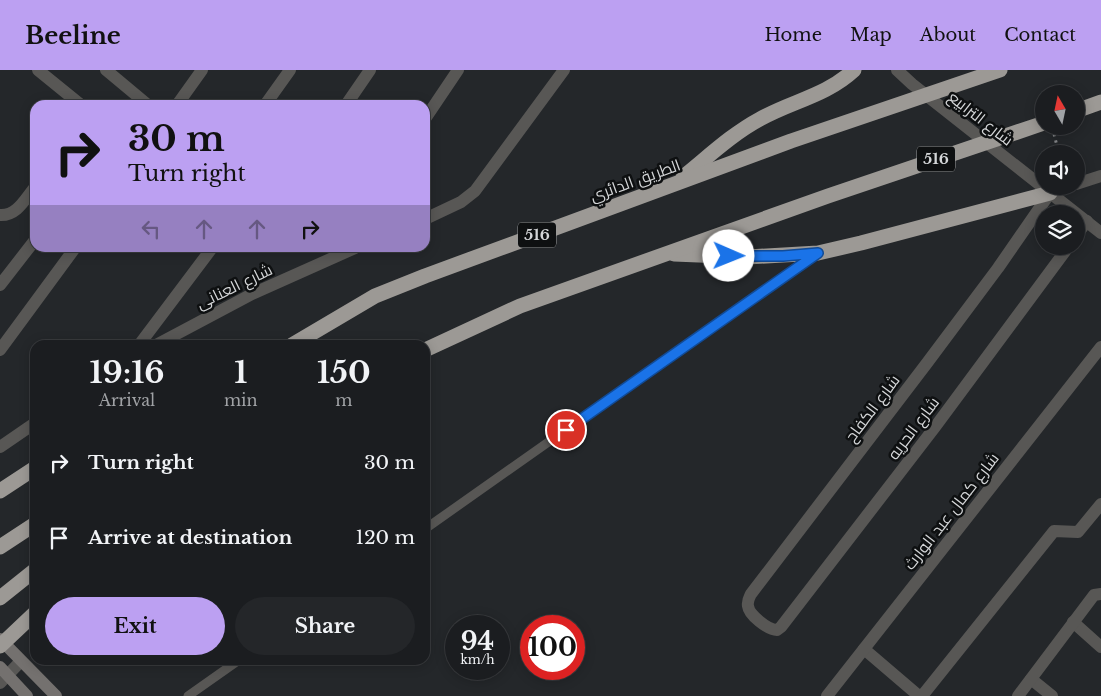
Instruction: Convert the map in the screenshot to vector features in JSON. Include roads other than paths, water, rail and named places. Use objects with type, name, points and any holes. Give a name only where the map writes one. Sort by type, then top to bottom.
[{"type":"highway","points":[[672,186],[744,129],[773,112],[817,96],[830,89],[854,70]]},
{"type":"highway","name":"الطريق الدائري","points":[[300,340],[375,296],[425,276],[791,141],[998,71]]},
{"type":"highway","points":[[1085,108],[1101,102]]},
{"type":"highway","name":"516","points":[[430,348],[520,306],[828,196],[1035,126]]},
{"type":"highway","points":[[667,253],[748,257],[818,253],[861,244],[1043,195]]},
{"type":"highway","points":[[0,491],[30,471]]},
{"type":"highway","points":[[0,547],[30,527]]},
{"type":"highway","points":[[0,598],[30,574]]},
{"type":"highway","points":[[0,646],[30,618]]},
{"type":"street","points":[[38,70],[75,100]]},
{"type":"street","points":[[106,70],[142,100]]},
{"type":"street","points":[[181,100],[202,70]]},
{"type":"street","points":[[269,100],[290,70]]},
{"type":"street","points":[[349,100],[370,70]]},
{"type":"street","points":[[430,112],[458,70]]},
{"type":"street","points":[[430,217],[461,202],[475,191],[564,70]]},
{"type":"street","name":"شارع الترابيع","points":[[897,70],[1035,181]]},
{"type":"street","points":[[1085,181],[1101,176]]},
{"type":"street","points":[[0,214],[7,215],[14,212],[30,193]]},
{"type":"street","name":"شارع الكفاح","points":[[781,628],[772,630],[750,612],[748,601],[752,594],[998,268],[1049,195]]},
{"type":"street","name":"شارع الترابيع","points":[[1053,195],[1101,233]]},
{"type":"street","points":[[0,285],[30,246]]},
{"type":"street","points":[[0,350],[72,252]]},
{"type":"street","points":[[143,340],[209,252]]},
{"type":"street","name":"شارع العنانى","points":[[165,340],[252,294],[346,252]]},
{"type":"street","name":"شارع الحريه","points":[[781,628],[935,427],[1062,255]]},
{"type":"street","name":"شارع كمال عبد الوارث","points":[[828,696],[1101,346]]},
{"type":"street","points":[[0,447],[30,426]]},
{"type":"street","points":[[864,649],[921,696],[1054,531],[1074,533],[1081,530],[1101,504]]},
{"type":"street","points":[[1018,696],[1094,595],[1101,594]]},
{"type":"street","points":[[1073,622],[1101,646]]},
{"type":"street","points":[[0,639],[56,696]]},
{"type":"street","points":[[21,661],[3,675],[27,696]]},
{"type":"street","points":[[1031,679],[1052,696]]},
{"type":"lane","points":[[430,525],[818,253]]},
{"type":"lane","points":[[188,696],[232,665]]}]
